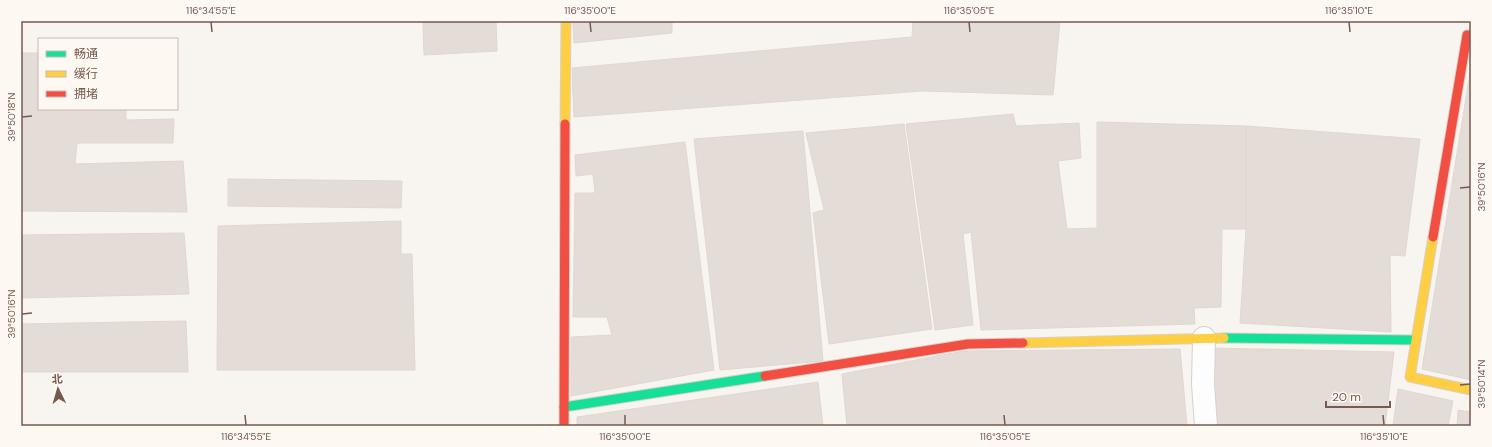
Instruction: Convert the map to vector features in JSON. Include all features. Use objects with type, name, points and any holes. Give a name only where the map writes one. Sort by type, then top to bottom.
[{"type":"street","points":[[564,426],[566,21]]},
{"type":"street","points":[[1471,35],[1467,35],[1410,377],[1471,390]]},
{"type":"street","points":[[564,407],[968,344],[1204,338],[1416,340]]},
{"type":"street","points":[[1204,338],[1203,384],[1206,426]]},
{"type":"building","points":[[423,21],[496,21],[497,51],[424,55]]},
{"type":"building","points":[[573,21],[672,21],[672,33],[574,43]]},
{"type":"building","points":[[913,21],[1060,21],[1053,95],[922,91],[574,117],[572,68],[912,37]]},
{"type":"building","points":[[21,53],[38,53],[38,110],[126,110],[126,120],[174,119],[173,143],[77,143],[75,164],[183,161],[187,212],[21,211]]},
{"type":"building","points":[[1471,67],[1471,380],[1422,369]]},
{"type":"building","points":[[1013,114],[1016,126],[1079,123],[1081,158],[1058,161],[1067,229],[1097,228],[1097,122],[1246,126],[1246,229],[1222,229],[1221,307],[1194,308],[1195,324],[981,330],[971,232],[963,234],[973,325],[935,330],[906,124]]},
{"type":"building","points":[[904,124],[932,329],[829,344],[813,213],[824,210],[806,133]]},
{"type":"building","points":[[1246,126],[1420,139],[1405,256],[1390,255],[1391,332],[1240,323],[1246,229]]},
{"type":"building","points":[[803,131],[823,361],[720,370],[694,139]]},
{"type":"building","points":[[685,142],[714,370],[571,396],[571,337],[612,335],[607,317],[573,317],[575,193],[595,193],[593,174],[576,176],[575,155]]},
{"type":"building","points":[[228,179],[402,181],[401,208],[228,206]]},
{"type":"building","points":[[401,221],[401,254],[412,254],[415,370],[217,370],[218,226]]},
{"type":"building","points":[[184,233],[189,294],[21,298],[21,235]]},
{"type":"building","points":[[186,321],[188,372],[21,372],[21,324]]},
{"type":"building","points":[[1212,348],[1394,352],[1385,426],[1211,426]]},
{"type":"building","points":[[1180,349],[1187,426],[847,426],[842,374],[964,351]]},
{"type":"building","points":[[818,382],[823,426],[577,426],[577,417]]},
{"type":"building","points":[[1398,389],[1453,401],[1448,426],[1393,426]]},
{"type":"building","points":[[1458,410],[1471,412],[1471,426],[1457,426]]},
{"type":"traffic: fast","points":[[1224,338],[1416,340]]},
{"type":"traffic: fast","points":[[564,407],[765,376]]},
{"type":"traffic: slow","points":[[565,124],[566,21]]},
{"type":"traffic: slow","points":[[1433,237],[1410,377],[1471,390]]},
{"type":"traffic: slow","points":[[1023,343],[1224,338]]},
{"type":"traffic: jam","points":[[1433,237],[1467,35],[1471,35]]},
{"type":"traffic: jam","points":[[564,426],[565,124]]},
{"type":"traffic: jam","points":[[765,376],[968,344],[1023,343]]}]
